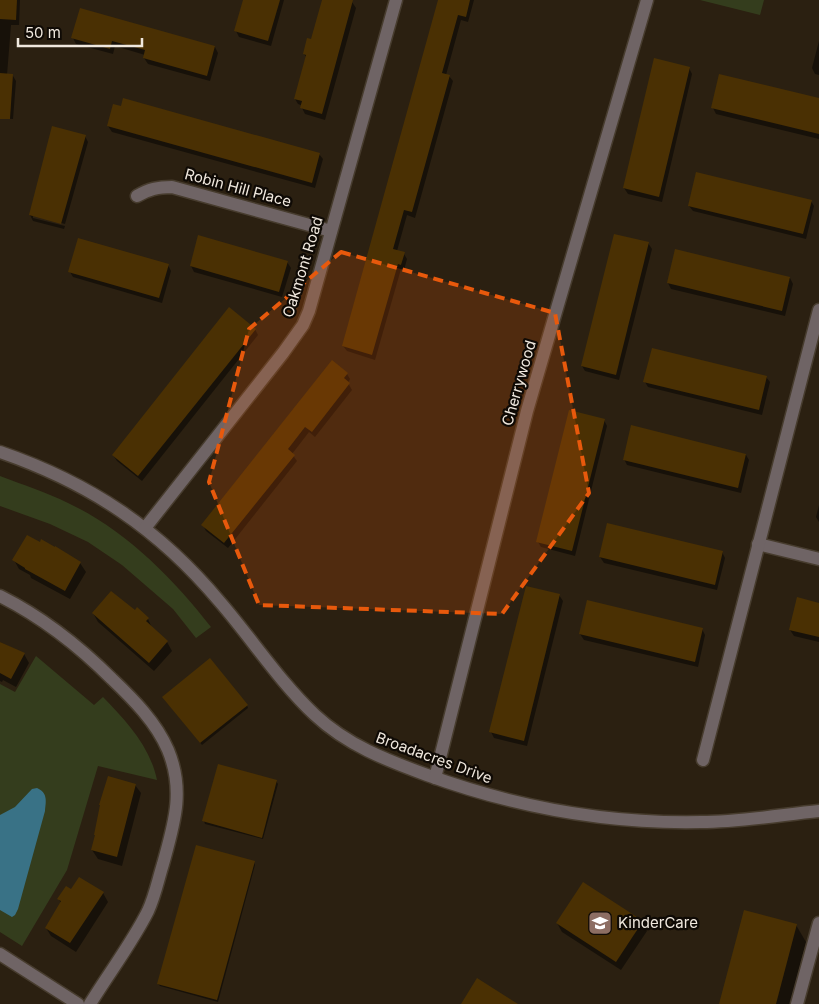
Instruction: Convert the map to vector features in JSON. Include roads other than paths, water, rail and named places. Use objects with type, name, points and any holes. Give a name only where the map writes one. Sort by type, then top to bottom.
[{"type":"street","name":"Oakmont Road","points":[[145,528],[294,339],[309,311],[396,0]]},
{"type":"street","name":"Cherrywood","points":[[435,778],[527,411],[647,0]]},
{"type":"street","name":"Robin Hill Place","points":[[137,196],[153,188],[172,187],[331,231]]},
{"type":"street","points":[[703,760],[758,544],[813,355],[819,310]]},
{"type":"street","name":"Broadacres Drive","points":[[0,452],[48,469],[76,483],[145,528],[177,556],[207,587],[285,682],[316,716],[365,751],[380,758],[501,799],[563,813],[634,821],[702,822],[819,812]]},
{"type":"street","points":[[758,544],[819,559]]},
{"type":"street","points":[[0,596],[42,620],[85,653],[123,689],[148,718],[162,738],[174,768],[177,808],[153,898],[140,924],[90,1004]]},
{"type":"street","points":[[797,1004],[819,923]]},
{"type":"street","points":[[0,954],[78,1004]]},
{"type":"water","points":[[37,788],[45,795],[45,811],[18,909],[12,917],[0,910],[0,815],[15,807],[32,789]]},
{"type":"place","name":"KinderCare","points":[[600,923]]}]
